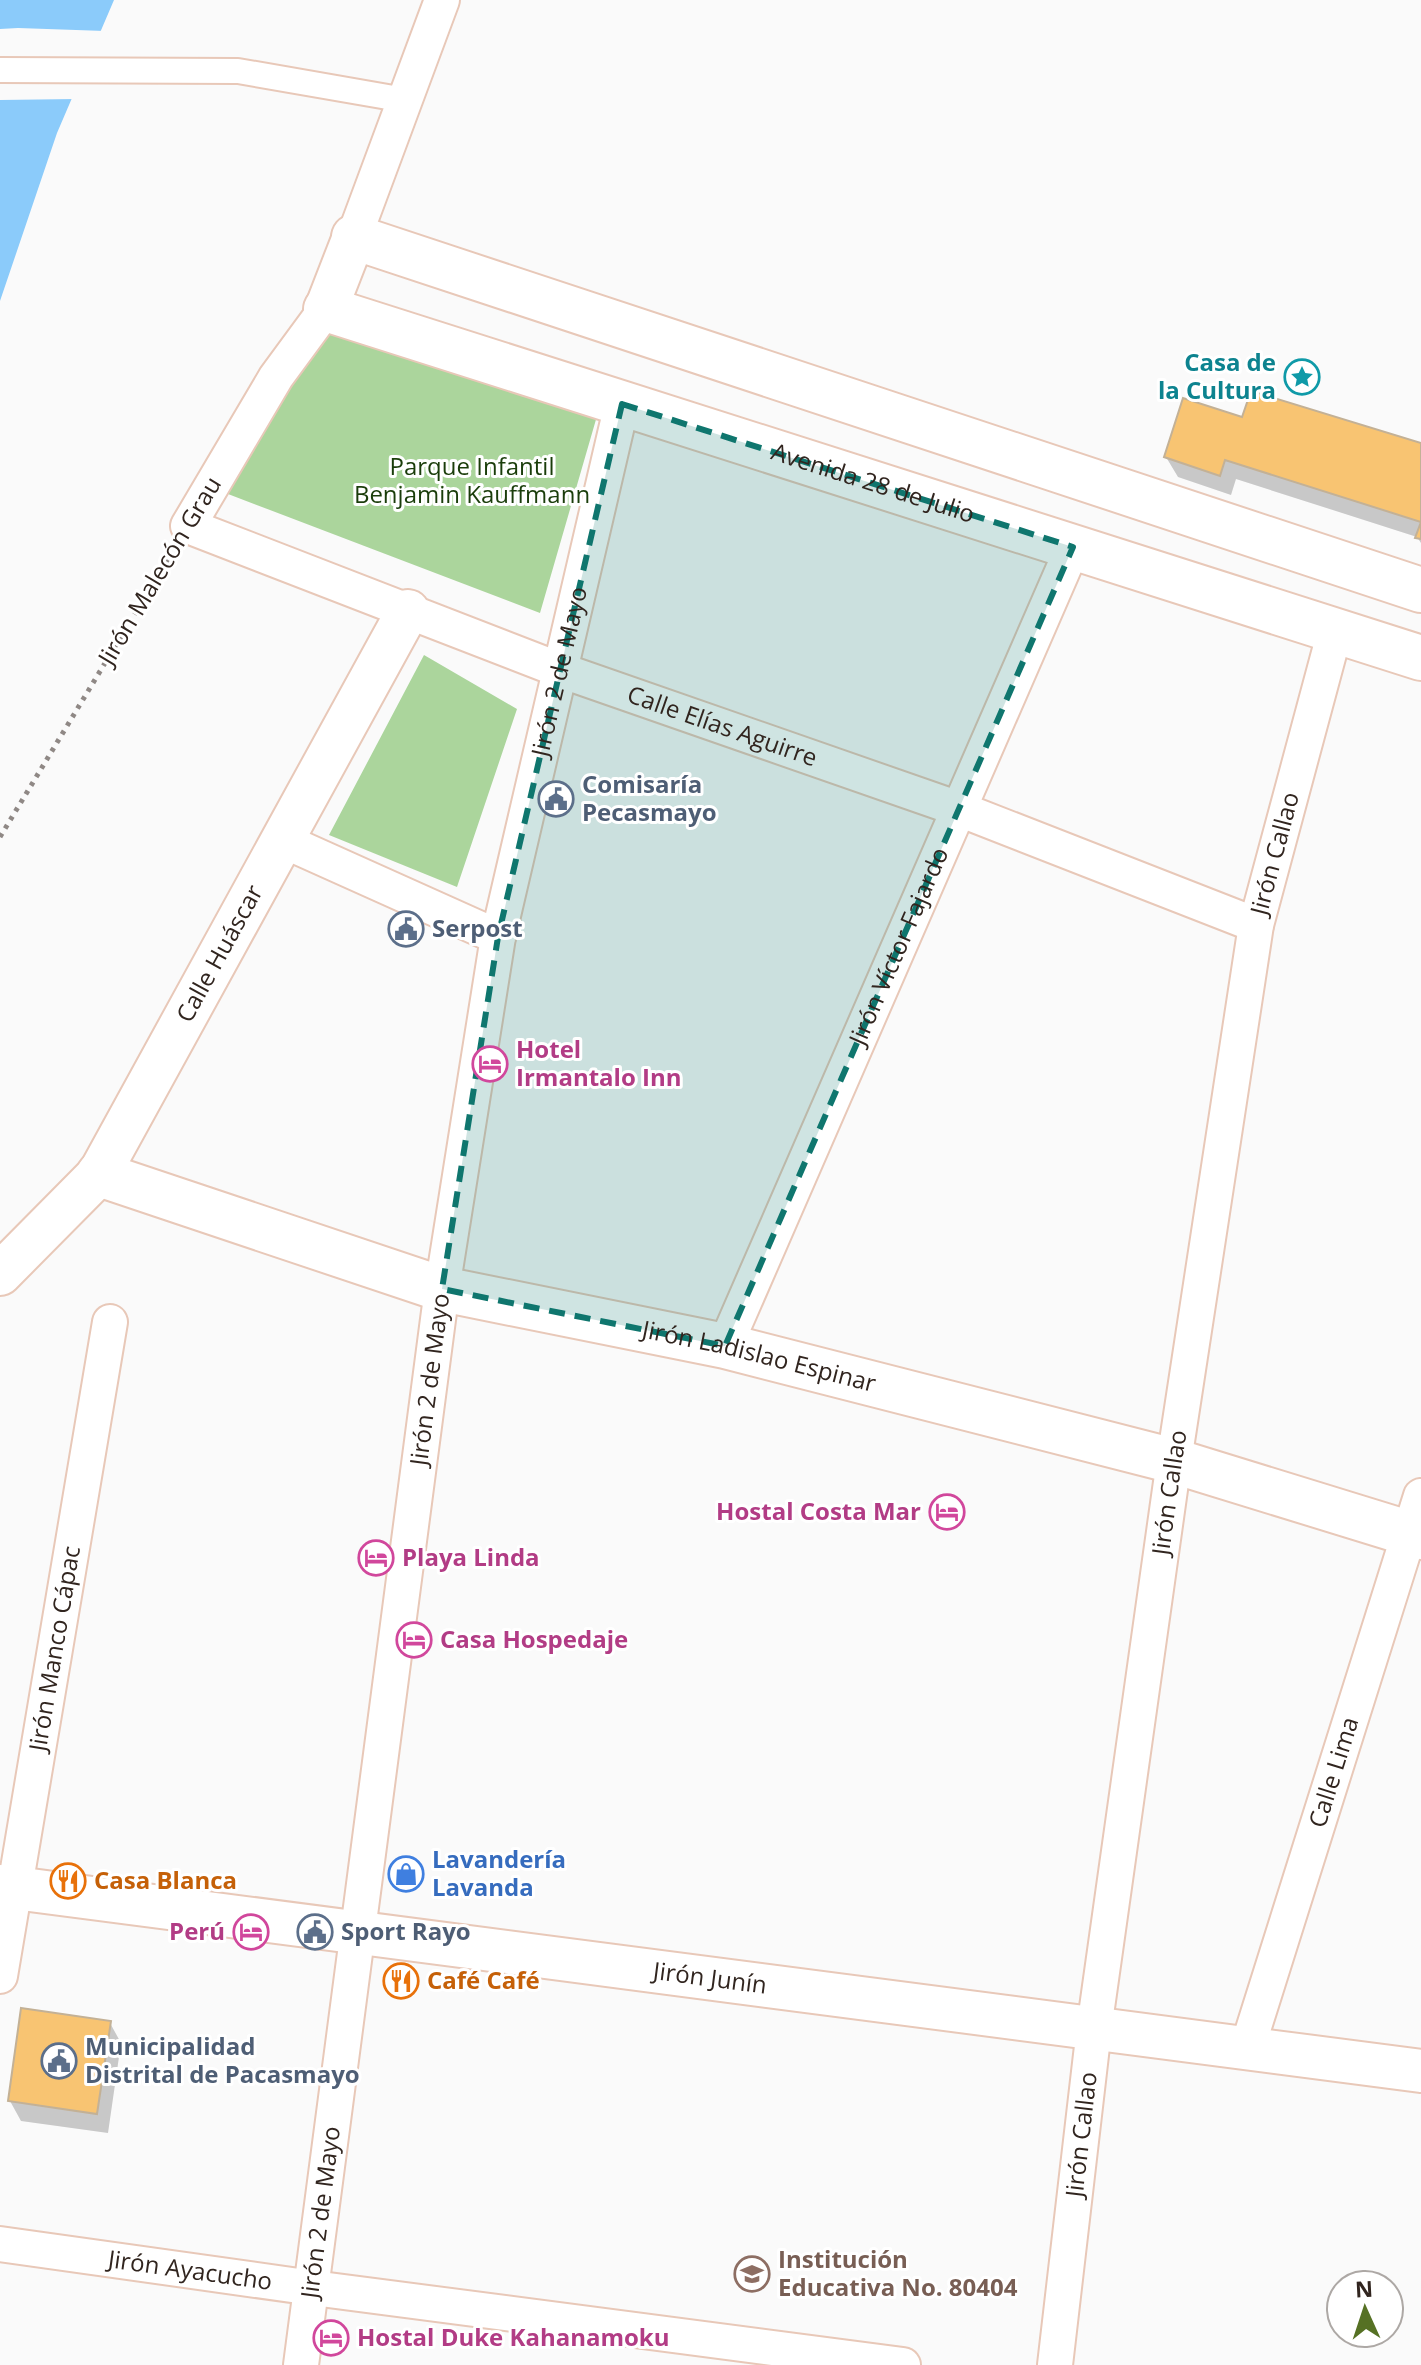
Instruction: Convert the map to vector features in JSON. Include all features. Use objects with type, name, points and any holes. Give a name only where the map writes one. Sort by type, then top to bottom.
[{"type":"main road","points":[[354,237],[1421,590]]},
{"type":"main road","name":"Avenida 28 de Julio","points":[[326,309],[1421,658]]},
{"type":"main road","name":"Jirón Ladislao Espinar","points":[[99,1174],[442,1289],[725,1346],[1417,1522]]},
{"type":"street","points":[[326,309],[442,0]]},
{"type":"street","points":[[0,70],[238,71],[405,100]]},
{"type":"street","name":"Jirón Malecón Grau","points":[[188,526],[276,377],[326,309]]},
{"type":"street","name":"Jirón 2 de Mayo","points":[[301,2365],[442,1289],[498,937],[622,404]]},
{"type":"street","name":"Calle Elías Aguirre","points":[[188,526],[560,670],[959,809],[1256,925]]},
{"type":"street","name":"Jirón Víctor Fajardo","points":[[725,1346],[1073,547]]},
{"type":"street","name":"Calle Huáscar","points":[[0,1274],[99,1174],[408,611]]},
{"type":"street","name":"Jirón Callao","points":[[1055,2365],[1094,2029],[1174,1461],[1256,925],[1335,631]]},
{"type":"street","points":[[282,840],[498,937]]},
{"type":"street","name":"Jirón Manco Cápac","points":[[0,1976],[7,1886],[110,1322]]},
{"type":"street","name":"Calle Lima","points":[[1247,2049],[1417,1522]]},
{"type":"street","name":"Jirón Junín","points":[[7,1886],[1421,2071]]},
{"type":"street","name":"Jirón Ayacucho","points":[[0,2244],[903,2365]]},
{"type":"path","name":"Jirón Malecón Grau","points":[[0,837],[188,526]]},
{"type":"highlighted area","points":[[622,404],[1073,547],[725,1346],[442,1289],[498,937]]},
{"type":"green space","name":"Parque Infantil Benjamin Kauffmann","points":[[326,328],[597,416],[540,613],[228,494]]},
{"type":"green space","points":[[424,655],[517,709],[457,887],[329,835]]},
{"type":"water","points":[[0,0],[114,0],[57,133],[0,301]]},
{"type":"pier","points":[[0,29],[105,31],[76,99],[0,100]]},
{"type":"building","points":[[1251,391],[1421,443],[1421,522],[1225,460],[1220,476],[1164,457],[1183,398],[1242,417]]},
{"type":"building","points":[[1421,522],[1421,539],[1415,538]]},
{"type":"building","name":"Municipalidad Distrital de Pacasmayo","points":[[21,2008],[111,2021],[97,2114],[8,2101]]},
{"type":"place","name":"Casa de la Cultura","points":[[1302,377]]},
{"type":"place","name":"Comisaría Pecasmayo","points":[[556,799]]},
{"type":"place","name":"Serpost","points":[[406,929]]},
{"type":"place","name":"Hotel Irmantalo Inn","points":[[490,1064]]},
{"type":"place","name":"Hostal Costa Mar","points":[[947,1512]]},
{"type":"place","name":"Playa Linda","points":[[376,1558]]},
{"type":"place","name":"Casa Hospedaje","points":[[414,1640]]},
{"type":"place","name":"Lavandería Lavanda","points":[[406,1874]]},
{"type":"place","name":"Casa Blanca","points":[[68,1881]]},
{"type":"place","name":"Perú","points":[[251,1932]]},
{"type":"place","name":"Sport Rayo","points":[[315,1932]]},
{"type":"place","name":"Café Café","points":[[401,1981]]},
{"type":"place","name":"Municipalidad Distrital de Pacasmayo","points":[[59,2061]]},
{"type":"place","name":"Institución Educativa No. 80404","points":[[752,2274]]},
{"type":"place","name":"Hostal Duke Kahanamoku","points":[[331,2338]]}]
